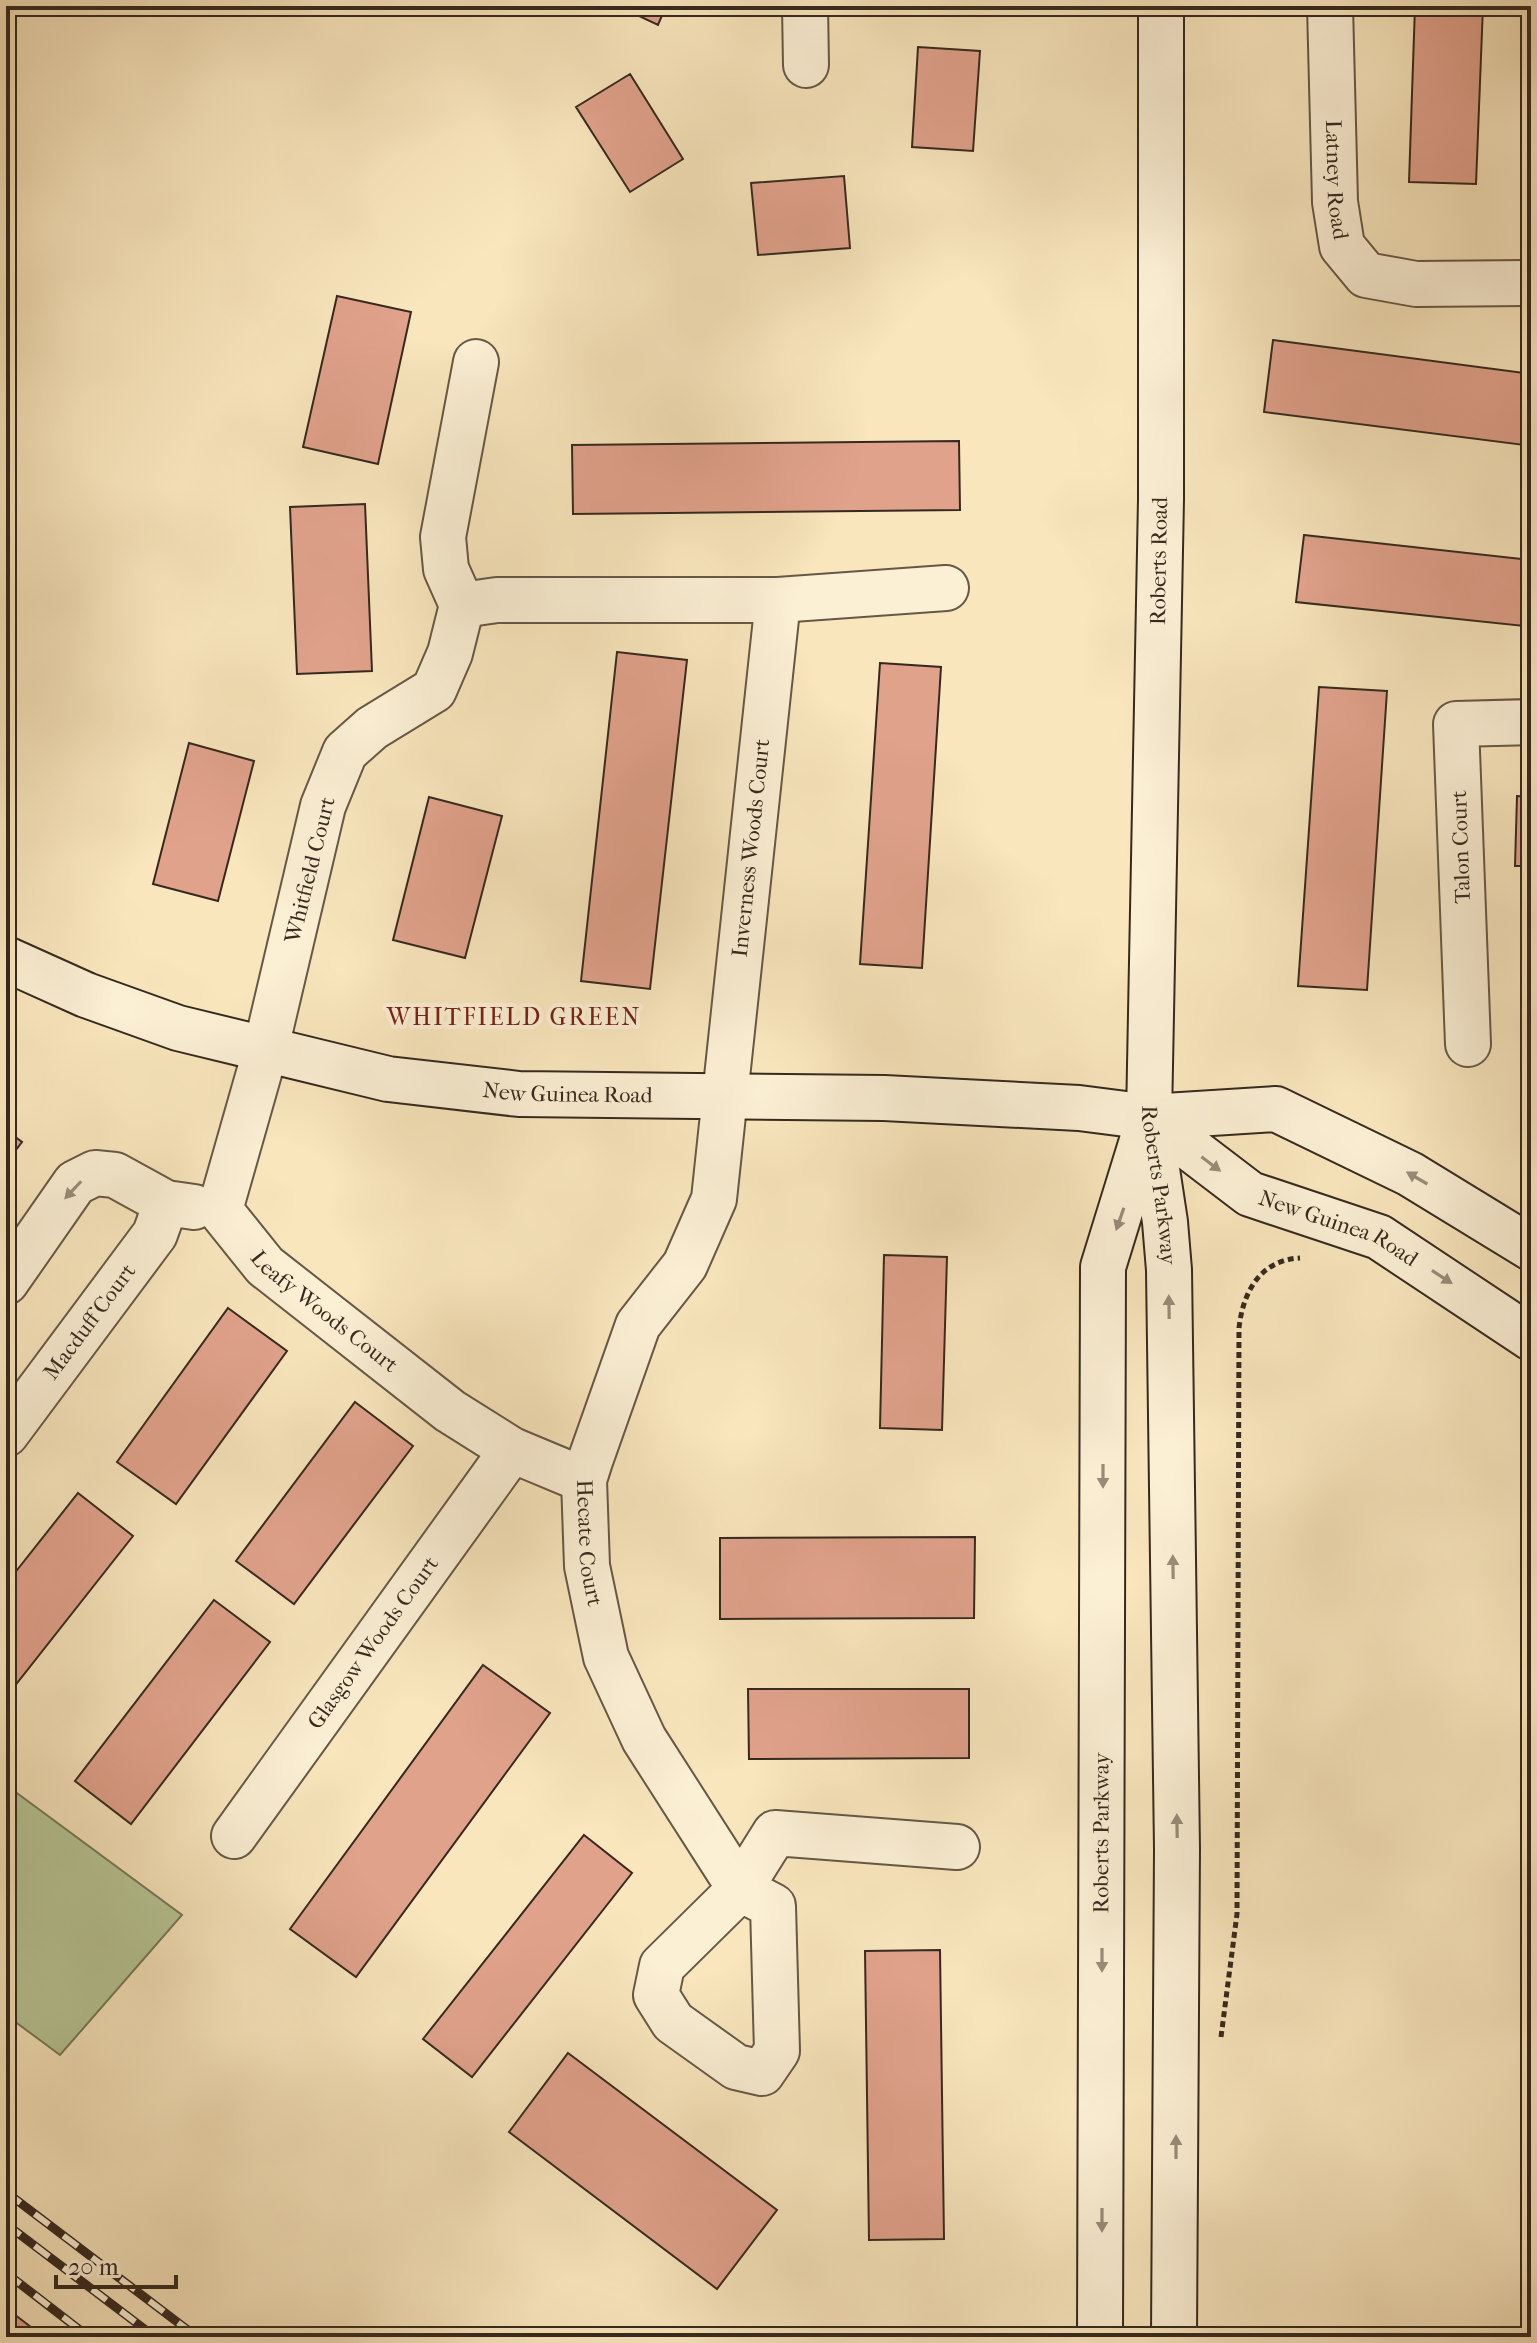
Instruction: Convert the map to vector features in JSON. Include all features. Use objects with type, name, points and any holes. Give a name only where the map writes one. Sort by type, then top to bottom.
[{"type":"street","points":[[805,6],[806,65]]},
{"type":"street","name":"Roberts Road","points":[[1149,1117],[1161,499],[1161,6]]},
{"type":"street","name":"Latney Road","points":[[1330,6],[1335,202],[1342,246],[1366,275],[1416,284],[1531,283]]},
{"type":"street","points":[[476,362],[443,537],[446,569],[462,605],[497,600],[778,600],[946,588]]},
{"type":"street","name":"Inverness Woods Court","points":[[724,1096],[778,600]]},
{"type":"street","name":"Whitfield Court","points":[[265,1052],[323,806],[345,752],[372,728],[434,690],[450,653],[462,605]]},
{"type":"street","name":"Talon Court","points":[[1468,1044],[1456,724],[1531,722]]},
{"type":"street","name":"New Guinea Road","points":[[6,959],[112,1005],[178,1028],[265,1052],[388,1079],[519,1094],[884,1098],[1079,1108],[1149,1117],[1276,1109],[1410,1174],[1531,1248]]},
{"type":"street","points":[[6,1282],[75,1183],[95,1173],[115,1175],[166,1203],[220,1210],[265,1052]]},
{"type":"street","name":"Hecate Court","points":[[724,1096],[714,1199],[685,1265],[638,1325],[584,1480],[587,1566],[606,1657],[644,1739],[740,1889],[775,1833],[957,1847]]},
{"type":"street","name":"New Guinea Road","points":[[1149,1117],[1250,1194],[1379,1237],[1531,1338]]},
{"type":"street","name":"Roberts Parkway","points":[[1100,2337],[1103,1267],[1149,1117]]},
{"type":"street","name":"Roberts Parkway","points":[[1149,1117],[1169,1270],[1177,1849],[1174,2337]]},
{"type":"street","name":"Macduff Court","points":[[6,1434],[155,1234],[166,1203]]},
{"type":"street","name":"Leafy Woods Court","points":[[220,1210],[265,1266],[450,1411],[512,1450],[584,1480]]},
{"type":"street","name":"Glasgow Woods Court","points":[[234,1836],[512,1450]]},
{"type":"path","points":[[1221,2039],[1237,1914],[1239,1328],[1243,1299],[1269,1266]]},
{"type":"green space","points":[[6,1785],[182,1915],[60,2055],[6,2015]]},
{"type":"building","points":[[618,6],[666,6],[658,25]]},
{"type":"building","points":[[1415,6],[1483,6],[1476,184],[1409,182]]},
{"type":"building","points":[[918,47],[980,51],[973,151],[912,147]]},
{"type":"building","points":[[630,74],[683,159],[630,192],[576,107]]},
{"type":"building","points":[[844,176],[850,248],[758,255],[751,183]]},
{"type":"building","points":[[337,296],[411,312],[378,464],[303,447]]},
{"type":"building","points":[[1273,340],[1531,374],[1524,445],[1264,412]]},
{"type":"building","points":[[959,441],[960,510],[573,514],[572,445]]},
{"type":"building","points":[[365,504],[372,671],[297,674],[290,507]]},
{"type":"building","points":[[1304,535],[1531,560],[1524,626],[1296,602]]},
{"type":"building","points":[[617,652],[687,660],[650,989],[581,981]]},
{"type":"building","points":[[880,663],[941,667],[922,968],[860,964]]},
{"type":"building","points":[[1319,687],[1387,691],[1367,990],[1298,986]]},
{"type":"building","points":[[189,743],[254,761],[218,901],[153,884]]},
{"type":"building","points":[[1517,796],[1531,797],[1531,866],[1515,866]]},
{"type":"building","points":[[429,797],[502,816],[465,958],[393,940]]},
{"type":"building","points":[[6,1130],[22,1142],[6,1163]]},
{"type":"building","points":[[884,1255],[947,1257],[942,1430],[880,1428]]},
{"type":"building","points":[[228,1308],[287,1351],[176,1504],[117,1462]]},
{"type":"building","points":[[355,1402],[413,1446],[294,1604],[236,1561]]},
{"type":"building","points":[[78,1493],[133,1536],[6,1697],[6,1584]]},
{"type":"building","points":[[975,1537],[974,1618],[720,1619],[720,1538]]},
{"type":"building","points":[[214,1600],[270,1642],[131,1824],[75,1781]]},
{"type":"building","points":[[483,1665],[550,1713],[356,1977],[290,1929]]},
{"type":"building","points":[[748,1689],[969,1689],[969,1758],[749,1759]]},
{"type":"building","points":[[584,1835],[632,1873],[472,2077],[423,2039]]},
{"type":"building","points":[[940,1950],[944,2239],[869,2240],[865,1951]]},
{"type":"building","points":[[568,2053],[777,2210],[717,2289],[509,2132]]},
{"type":"building","points":[[6,2308],[44,2337],[6,2337]]},
{"type":"railway","points":[[6,2192],[197,2337]]},
{"type":"railway","points":[[6,2224],[155,2337]]},
{"type":"railway","points":[[6,2273],[89,2337]]},
{"type":"district","name":"WHITFIELD GREEN","points":[[514,1017]]}]
